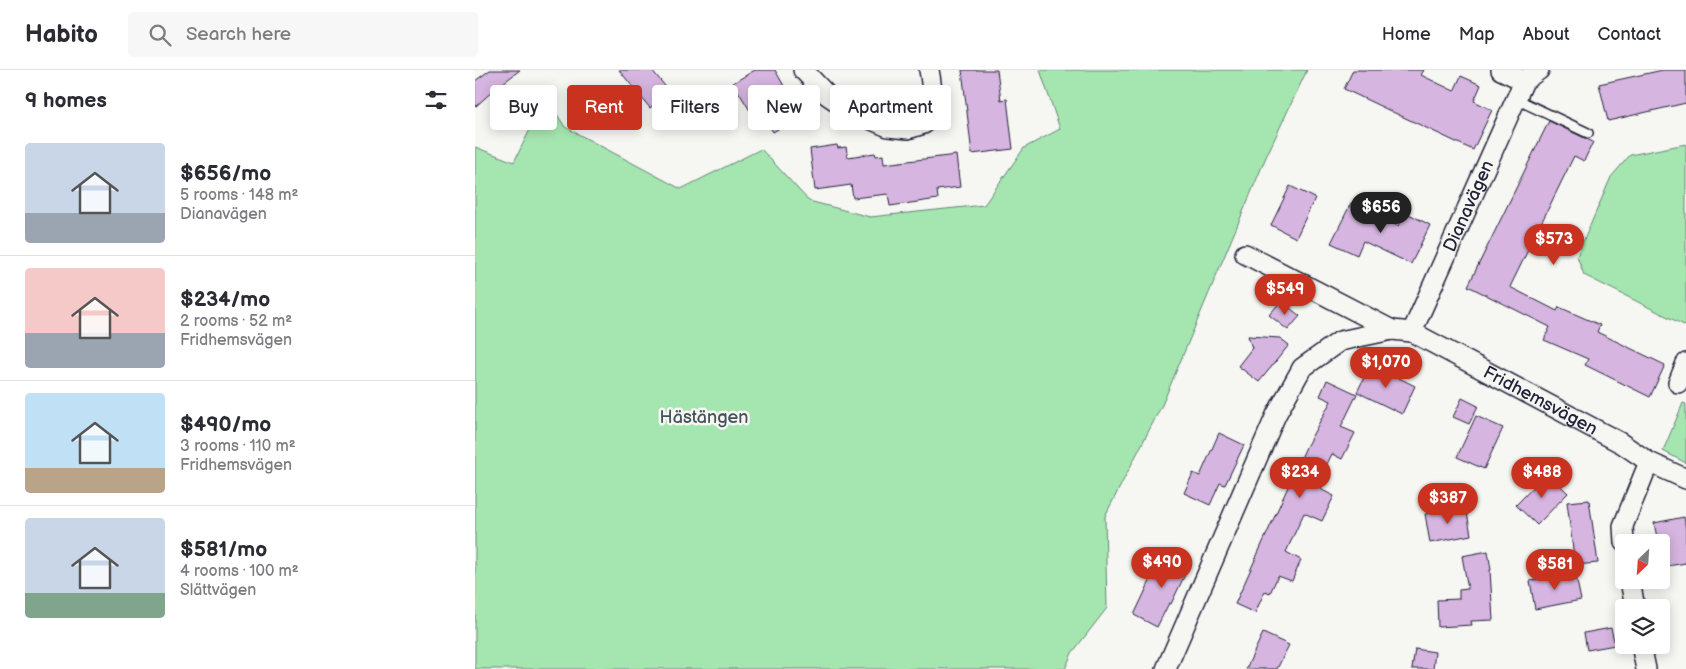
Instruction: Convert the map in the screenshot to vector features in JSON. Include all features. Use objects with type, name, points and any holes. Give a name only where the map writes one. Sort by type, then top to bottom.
[{"type":"street","points":[[803,70],[827,95],[849,110],[888,127],[908,129],[924,124],[931,111],[932,88],[929,70]]},
{"type":"street","name":"Dianavägen","points":[[1412,332],[1516,100],[1531,76],[1501,70]]},
{"type":"street","name":"Fridhemsvägen","points":[[1245,254],[1392,330]]},
{"type":"street","name":"Fridhemsvägen","points":[[1166,669],[1276,415],[1302,368],[1341,341],[1392,330],[1412,332],[1621,443],[1649,462],[1686,479]]},
{"type":"street","points":[[1678,383],[1686,363]]},
{"type":"street","points":[[1624,534],[1623,526],[1649,462]]},
{"type":"street","points":[[1643,654],[1646,669]]},
{"type":"lane","points":[[1516,100],[1589,133]]},
{"type":"green space","name":"Hästängen","points":[[1040,70],[1307,70],[1266,157],[1162,405],[1105,516],[1107,608],[1072,653],[1065,669],[475,669],[475,147],[514,162],[530,130],[557,130],[557,114],[567,130],[571,130],[681,189],[761,149],[809,201],[870,217],[984,205],[1024,148],[1060,129]]},
{"type":"green space","points":[[1686,144],[1686,326],[1584,275],[1577,256],[1611,177],[1630,155]]},
{"type":"green space","points":[[1683,403],[1686,404],[1686,463],[1663,451]]},
{"type":"building","points":[[490,70],[520,70],[500,85],[490,85],[490,94],[475,107],[475,81]]},
{"type":"building","points":[[619,70],[652,70],[664,85],[652,85],[652,106],[650,108],[642,98],[642,85],[631,85]]},
{"type":"building","points":[[755,70],[775,70],[783,85],[748,85],[748,107],[738,91],[738,85],[733,83]]},
{"type":"building","points":[[962,70],[997,70],[1001,100],[1007,99],[1013,149],[972,154]]},
{"type":"building","points":[[1353,70],[1424,70],[1421,75],[1454,91],[1461,76],[1481,85],[1474,101],[1492,110],[1473,150],[1344,89]]},
{"type":"building","points":[[1663,70],[1686,70],[1686,103],[1608,121],[1599,84]]},
{"type":"building","points":[[1549,121],[1593,142],[1584,161],[1574,156],[1510,287],[1557,311],[1559,307],[1600,325],[1597,332],[1665,365],[1650,397],[1585,365],[1588,359],[1544,340],[1550,327],[1468,286]]},
{"type":"building","points":[[837,145],[838,148],[846,147],[848,157],[875,153],[876,156],[883,155],[884,164],[956,155],[960,187],[937,190],[938,199],[890,206],[888,194],[853,198],[851,185],[815,190],[810,149]]},
{"type":"building","points":[[1290,186],[1315,198],[1296,238],[1271,225]]},
{"type":"building","points":[[1351,203],[1398,226],[1405,212],[1430,225],[1411,264],[1363,241],[1357,255],[1331,243]]},
{"type":"building","points":[[1281,301],[1300,316],[1288,330],[1269,315]]},
{"type":"building","points":[[1248,336],[1280,338],[1289,345],[1259,382],[1238,366],[1252,348]]},
{"type":"building","points":[[1371,364],[1415,386],[1402,414],[1357,392]]},
{"type":"building","points":[[1327,380],[1357,394],[1341,427],[1355,433],[1342,459],[1332,454],[1317,484],[1321,486],[1320,489],[1334,496],[1322,521],[1304,513],[1286,552],[1301,560],[1292,581],[1278,576],[1270,593],[1265,591],[1255,613],[1235,604],[1306,447],[1331,401],[1320,396]]},
{"type":"building","points":[[1462,398],[1478,406],[1469,424],[1453,417]]},
{"type":"building","points":[[1476,416],[1503,428],[1484,469],[1457,457]]},
{"type":"building","points":[[1219,433],[1244,445],[1225,485],[1220,483],[1210,505],[1184,493],[1193,473],[1200,476]]},
{"type":"building","points":[[1547,473],[1568,493],[1537,525],[1516,505]]},
{"type":"building","points":[[1589,500],[1598,563],[1575,565],[1567,502]]},
{"type":"building","points":[[1466,507],[1471,535],[1430,543],[1425,514]]},
{"type":"building","points":[[1684,517],[1686,563],[1670,566],[1670,534],[1656,534],[1654,523]]},
{"type":"building","points":[[1169,551],[1191,562],[1171,604],[1169,603],[1157,627],[1134,615],[1159,562],[1163,564]]},
{"type":"building","points":[[1488,551],[1491,570],[1493,620],[1471,621],[1472,625],[1438,627],[1437,600],[1459,599],[1459,590],[1468,589],[1462,556]]},
{"type":"building","points":[[1575,572],[1581,600],[1535,609],[1530,581]]},
{"type":"building","points":[[1611,628],[1615,645],[1587,650],[1584,633]]},
{"type":"building","points":[[1263,633],[1289,645],[1277,669],[1246,669]]},
{"type":"building","points":[[1415,649],[1435,652],[1433,669],[1412,669]]}]
